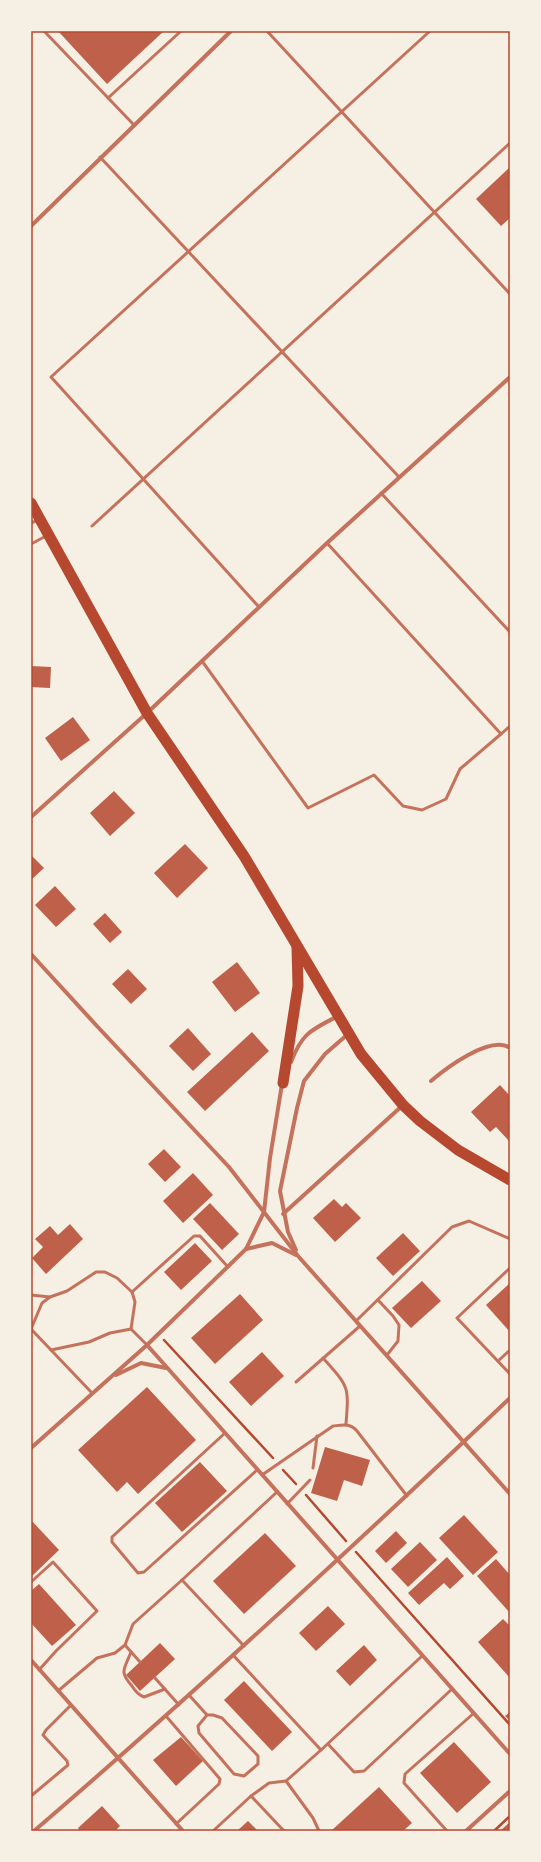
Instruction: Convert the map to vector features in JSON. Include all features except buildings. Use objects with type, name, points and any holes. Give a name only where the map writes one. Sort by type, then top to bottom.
[{"type":"highway","points":[[31,503],[36,521],[50,535],[147,713],[244,856],[297,944],[348,1034],[403,1105],[458,1150],[510,1180]]},
{"type":"highway","points":[[283,1083],[298,986],[297,944]]},
{"type":"street","points":[[31,226],[100,157],[232,31]]},
{"type":"street","points":[[31,817],[147,713],[327,543],[510,377]]},
{"type":"street","points":[[31,954],[230,1167],[298,1256],[510,1494]]},
{"type":"street","points":[[31,1448],[158,1334],[246,1250],[264,1212],[270,1158],[283,1083],[298,1044],[310,1031],[338,1016]]},
{"type":"street","points":[[298,1256],[288,1232],[283,1214],[280,1191],[296,1108],[304,1081],[324,1054],[348,1034]]},
{"type":"street","points":[[431,1081],[460,1060],[479,1050],[492,1046],[508,1046],[510,1048]]},
{"type":"street","points":[[283,1214],[403,1105]]},
{"type":"street","points":[[246,1250],[272,1243],[298,1256]]},
{"type":"street","points":[[146,1345],[510,1754]]},
{"type":"street","points":[[110,1377],[141,1363],[168,1369]]},
{"type":"street","points":[[34,1831],[118,1759],[338,1561],[510,1398]]},
{"type":"street","points":[[31,1660],[183,1831]]},
{"type":"street","points":[[466,1831],[510,1791]]},
{"type":"lane","points":[[44,31],[134,125]]},
{"type":"lane","points":[[108,98],[181,31]]},
{"type":"lane","points":[[267,31],[510,294]]},
{"type":"lane","points":[[259,607],[51,377],[430,31]]},
{"type":"lane","points":[[92,526],[510,143]]},
{"type":"lane","points":[[100,157],[399,478]]},
{"type":"lane","points":[[382,493],[510,632]]},
{"type":"lane","points":[[31,544],[50,535]]},
{"type":"lane","points":[[327,543],[501,734]]},
{"type":"lane","points":[[202,661],[308,808],[374,775],[403,806],[422,810],[446,799],[460,770],[510,726]]},
{"type":"lane","points":[[356,1321],[452,1227],[462,1222],[469,1221],[510,1239]]},
{"type":"lane","points":[[132,1292],[194,1236],[200,1236],[228,1267]]},
{"type":"lane","points":[[510,1268],[457,1318],[510,1374]]},
{"type":"lane","points":[[92,1393],[31,1329],[42,1303],[50,1297],[67,1291],[96,1272],[105,1272],[117,1278],[132,1292],[135,1302],[131,1329]]},
{"type":"lane","points":[[31,1295],[50,1297]]},
{"type":"lane","points":[[378,1300],[400,1325],[398,1340],[387,1355]]},
{"type":"lane","points":[[296,1382],[360,1326]]},
{"type":"lane","points":[[131,1329],[146,1345]]},
{"type":"lane","points":[[51,1350],[89,1342],[110,1333],[131,1329]]},
{"type":"lane","points":[[498,1361],[510,1350]]},
{"type":"lane","points":[[323,1358],[343,1381],[346,1388],[348,1395],[346,1424]]},
{"type":"lane","points":[[262,1475],[333,1426],[346,1424],[353,1426],[357,1430],[407,1496]]},
{"type":"lane","points":[[225,1433],[112,1537],[112,1542],[138,1573],[144,1572],[257,1470]]},
{"type":"lane","points":[[312,1468],[317,1436]]},
{"type":"lane","points":[[288,1504],[310,1480]]},
{"type":"lane","points":[[58,1691],[97,1658],[115,1652],[125,1645],[133,1624],[277,1492]]},
{"type":"lane","points":[[31,1582],[53,1562],[97,1611],[56,1651],[40,1670]]},
{"type":"lane","points":[[182,1580],[244,1646]]},
{"type":"lane","points":[[125,1645],[140,1662]]},
{"type":"lane","points":[[131,1652],[123,1672],[124,1676],[134,1689],[144,1697],[165,1689]]},
{"type":"lane","points":[[233,1655],[321,1750]]},
{"type":"lane","points":[[213,1831],[251,1796],[269,1783],[286,1781],[422,1656]]},
{"type":"lane","points":[[155,1678],[178,1704]]},
{"type":"lane","points":[[328,1744],[354,1772],[364,1771],[452,1689]]},
{"type":"lane","points":[[190,1695],[206,1715],[222,1718],[258,1756],[258,1764],[244,1776],[234,1774],[199,1733],[198,1726],[206,1715]]},
{"type":"lane","points":[[31,1796],[68,1765],[67,1761],[43,1735],[46,1730],[71,1705]]},
{"type":"lane","points":[[447,1831],[404,1783],[403,1779],[405,1774],[474,1713]]},
{"type":"lane","points":[[166,1716],[220,1779],[219,1784],[176,1824]]},
{"type":"lane","points":[[286,1781],[313,1818],[319,1831]]},
{"type":"lane","points":[[251,1796],[284,1831]]},
{"type":"path","points":[[158,1334],[278,1464],[510,1725]]},
{"type":"path","points":[[494,1831],[510,1816]]}]
